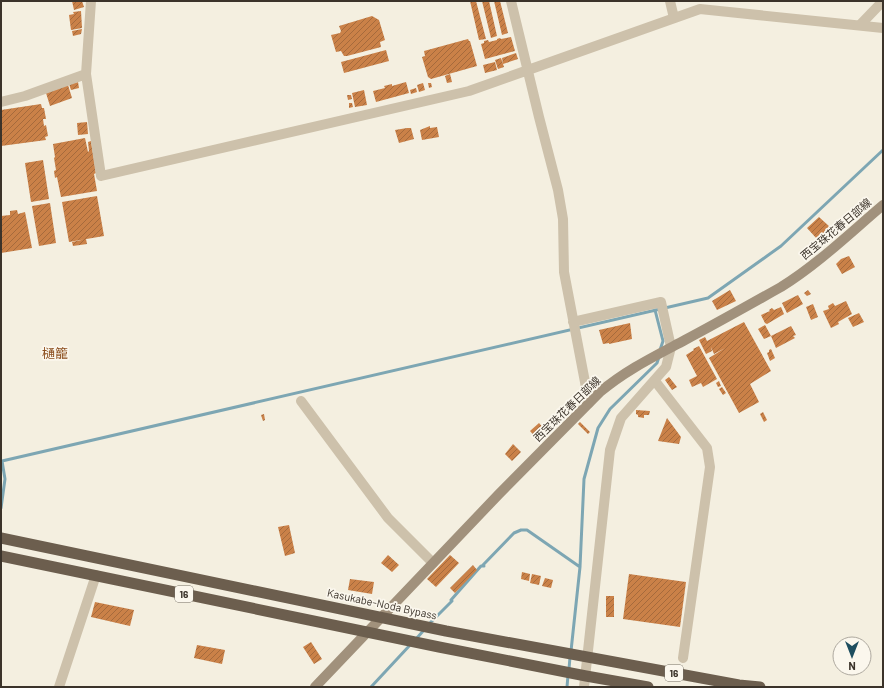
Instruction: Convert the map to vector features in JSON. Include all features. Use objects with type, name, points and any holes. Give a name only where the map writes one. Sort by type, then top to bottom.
[{"type":"highway","name":"Kasukabe-Noda Bypass","points":[[1,538],[587,658],[739,685],[760,687]]},
{"type":"highway","name":"16","points":[[1,556],[368,632],[585,682],[648,687]]},
{"type":"main road","name":"西宝珠花春日部線","points":[[315,687],[589,403],[616,379],[782,286],[816,262],[883,205]]},
{"type":"street","points":[[91,1],[86,74],[101,176],[470,91],[674,18],[717,5],[883,28]]},
{"type":"street","points":[[511,1],[538,117],[558,190],[563,219],[564,272],[589,403]]},
{"type":"street","points":[[670,1],[674,18]]},
{"type":"street","points":[[860,25],[883,1]]},
{"type":"street","points":[[1,102],[25,96],[86,74]]},
{"type":"street","points":[[573,322],[661,302],[669,349],[666,366],[621,418],[610,450],[585,682]]},
{"type":"street","points":[[654,381],[707,448],[710,467],[683,658]]},
{"type":"street","points":[[301,401],[388,518],[434,563]]},
{"type":"street","points":[[59,687],[96,575]]},
{"type":"building","points":[[72,1],[82,1],[84,7],[74,10]]},
{"type":"building","points":[[470,1],[476,1],[486,39],[479,40]]},
{"type":"building","points":[[482,1],[489,1],[497,36],[491,38]]},
{"type":"building","points":[[494,1],[500,1],[508,33],[502,35]]},
{"type":"building","points":[[81,11],[82,28],[71,30],[69,15],[74,14],[73,12]]},
{"type":"building","points":[[372,16],[379,20],[385,40],[380,42],[381,47],[347,56],[344,56],[341,51],[336,52],[331,35],[340,33],[341,31],[339,26]]},
{"type":"building","points":[[82,29],[81,34],[73,36],[72,31]]},
{"type":"building","points":[[511,37],[515,51],[485,59],[481,44],[484,43],[484,41],[488,40],[489,42],[500,38]]},
{"type":"building","points":[[468,39],[470,41],[477,66],[431,79],[428,77],[422,57],[425,56],[424,51]]},
{"type":"building","points":[[386,50],[389,61],[344,73],[341,62]]},
{"type":"building","points":[[516,53],[518,59],[503,64],[502,58]]},
{"type":"building","points":[[501,58],[504,67],[498,69],[495,60]]},
{"type":"building","points":[[495,62],[497,70],[485,73],[483,65]]},
{"type":"building","points":[[450,74],[452,82],[447,83],[445,76]]},
{"type":"building","points":[[78,82],[79,88],[71,90],[69,84]]},
{"type":"building","points":[[406,82],[409,93],[376,102],[373,91],[385,88],[384,86],[392,84],[392,86]]},
{"type":"building","points":[[423,83],[425,90],[419,92],[417,85]]},
{"type":"building","points":[[428,83],[431,83],[432,87],[429,88]]},
{"type":"building","points":[[68,85],[72,98],[50,106],[46,93]]},
{"type":"building","points":[[416,88],[417,92],[411,94],[410,90]]},
{"type":"building","points":[[364,90],[367,105],[355,107],[352,93]]},
{"type":"building","points":[[347,95],[351,95],[352,99],[348,100]]},
{"type":"building","points":[[349,103],[352,103],[353,107],[349,108]]},
{"type":"building","points":[[41,104],[42,108],[44,108],[46,119],[43,119],[48,136],[45,137],[46,140],[1,146],[1,110]]},
{"type":"building","points":[[87,122],[88,134],[78,135],[77,123]]},
{"type":"building","points":[[430,126],[430,128],[437,127],[439,137],[422,140],[420,130]]},
{"type":"building","points":[[411,128],[414,139],[399,143],[395,130]]},
{"type":"building","points":[[85,138],[88,152],[88,142],[91,141],[97,191],[61,197],[57,177],[55,178],[54,171],[56,170],[53,144]]},
{"type":"building","points":[[43,160],[49,199],[31,202],[25,163]]},
{"type":"building","points":[[97,196],[104,236],[69,242],[62,202]]},
{"type":"building","points":[[50,203],[56,243],[39,246],[32,206]]},
{"type":"building","points":[[17,210],[18,214],[25,212],[32,248],[1,253],[1,216],[10,215],[10,211]]},
{"type":"building","points":[[819,217],[830,227],[817,239],[807,228]]},
{"type":"building","points":[[86,239],[87,244],[73,246],[72,242]]},
{"type":"building","points":[[849,256],[855,267],[842,274],[836,264],[841,259]]},
{"type":"building","points":[[730,290],[736,301],[717,310],[712,301]]},
{"type":"building","points":[[808,290],[811,294],[807,296],[804,293]]},
{"type":"building","points":[[798,295],[803,304],[787,313],[782,303]]},
{"type":"building","points":[[846,301],[852,314],[831,328],[823,311],[829,309],[828,306],[833,303],[835,306]]},
{"type":"building","points":[[813,304],[818,317],[811,320],[806,307]]},
{"type":"building","points":[[781,307],[784,314],[767,324],[765,323],[761,315],[770,311],[769,310],[772,308],[774,310]]},
{"type":"building","points":[[859,313],[864,322],[853,327],[848,318]]},
{"type":"building","points":[[744,322],[771,371],[750,384],[759,402],[739,413],[709,358],[725,348],[714,354],[711,347],[712,351],[706,354],[699,340],[705,337],[707,341]]},
{"type":"building","points":[[630,323],[632,339],[603,344],[599,330]]},
{"type":"building","points":[[765,325],[771,336],[764,339],[758,329]]},
{"type":"building","points":[[791,326],[796,335],[793,336],[795,338],[776,348],[771,336]]},
{"type":"building","points":[[699,346],[717,379],[703,387],[701,383],[692,387],[689,380],[697,376],[686,355]]},
{"type":"building","points":[[771,349],[775,358],[770,361],[767,353]]},
{"type":"building","points":[[669,377],[677,387],[672,390],[665,380]]},
{"type":"building","points":[[719,381],[721,386],[718,387],[716,383]]},
{"type":"building","points":[[722,387],[726,393],[723,395],[719,389]]},
{"type":"building","points":[[636,410],[650,411],[649,415],[644,415],[644,418],[638,417]]},
{"type":"building","points":[[763,412],[767,420],[764,422],[760,414]]},
{"type":"building","points":[[264,414],[265,420],[263,421],[261,415]]},
{"type":"building","points":[[667,418],[681,437],[679,444],[658,441]]},
{"type":"building","points":[[580,422],[590,432],[588,434],[578,424]]},
{"type":"building","points":[[539,423],[546,431],[537,439],[530,431]]},
{"type":"building","points":[[513,444],[521,452],[512,461],[505,454]]},
{"type":"building","points":[[289,525],[295,553],[285,556],[278,527]]},
{"type":"building","points":[[388,555],[399,565],[392,572],[381,563]]},
{"type":"building","points":[[450,555],[459,563],[436,587],[427,579]]},
{"type":"building","points":[[473,565],[477,570],[455,593],[450,588]]},
{"type":"building","points":[[522,572],[530,574],[529,581],[521,579]]},
{"type":"building","points":[[532,574],[541,576],[539,585],[530,583]]},
{"type":"building","points":[[629,574],[686,582],[680,627],[623,619]]},
{"type":"building","points":[[545,578],[553,580],[551,588],[542,586]]},
{"type":"building","points":[[350,579],[374,582],[372,594],[348,590]]},
{"type":"building","points":[[606,596],[614,596],[614,617],[606,617]]},
{"type":"building","points":[[95,602],[134,610],[130,626],[91,617]]},
{"type":"building","points":[[311,642],[322,659],[314,664],[303,647]]},
{"type":"building","points":[[197,645],[225,650],[222,664],[194,658]]},
{"type":"waterway","points":[[1,508],[5,479],[2,461],[708,298],[781,246],[883,150]]},
{"type":"waterway","points":[[655,310],[663,341],[660,350]]},
{"type":"waterway","points":[[571,651],[580,567],[584,479],[598,428],[610,409],[657,363],[659,357]]},
{"type":"waterway","points":[[429,624],[452,601],[451,600],[481,566],[484,566],[483,565],[514,533],[521,530],[527,530],[580,567]]},
{"type":"waterway","points":[[416,639],[424,630]]},
{"type":"waterway","points":[[371,687],[411,644]]},
{"type":"waterway","points":[[569,669],[570,657]]},
{"type":"waterway","points":[[567,687],[568,675]]},
{"type":"district","name":"樋籠","points":[[55,353]]}]
